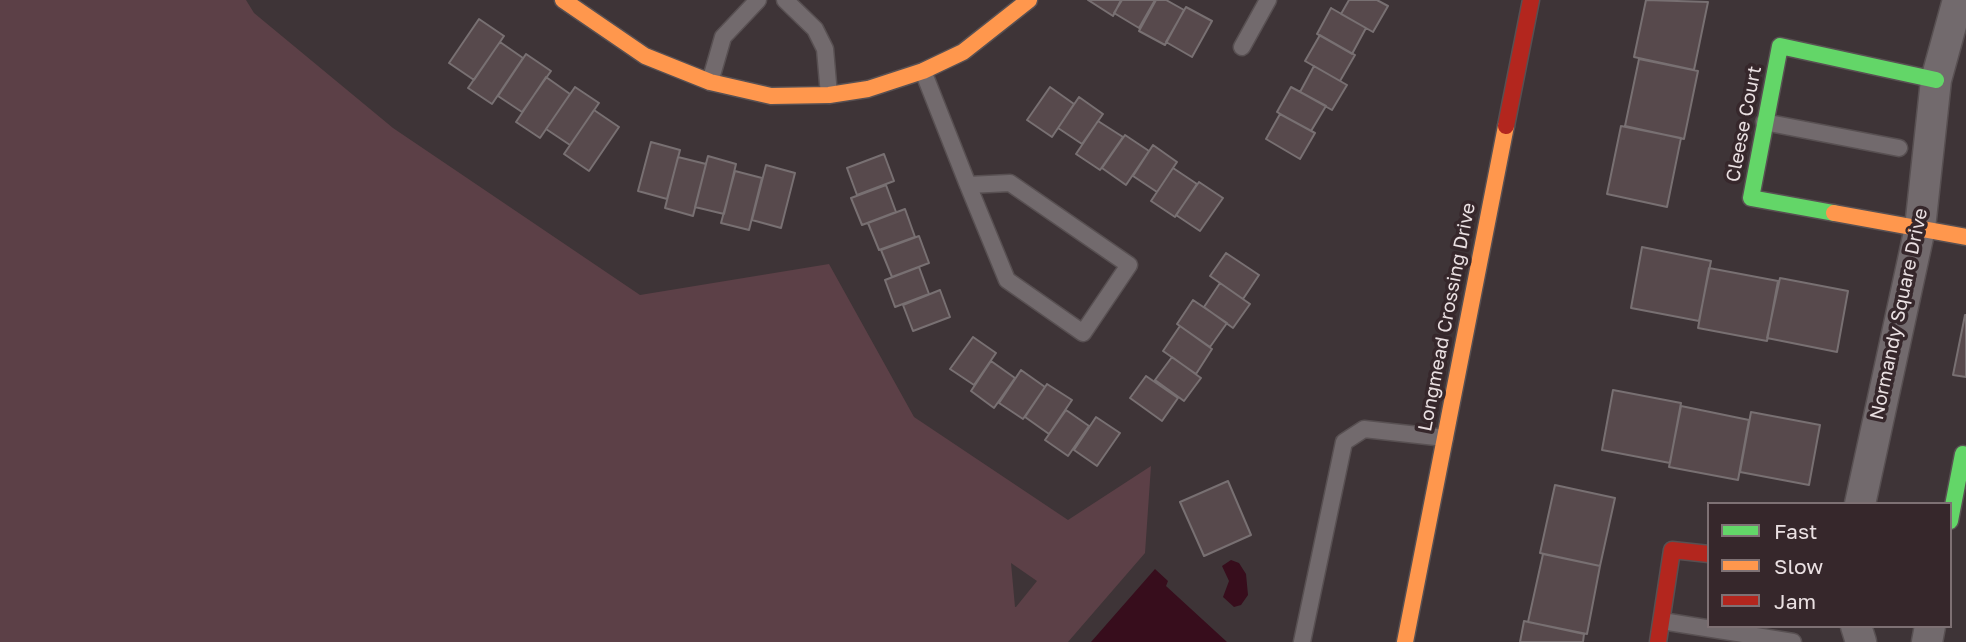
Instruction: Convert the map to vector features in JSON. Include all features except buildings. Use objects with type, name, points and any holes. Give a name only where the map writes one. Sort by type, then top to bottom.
[{"type":"street","points":[[563,0],[645,57],[710,82],[771,96],[829,95],[868,89],[923,71],[963,52],[1029,0]]},
{"type":"street","name":"Longmead Crossing Drive","points":[[1405,642],[1531,0]]},
{"type":"street","name":"Normandy Square Drive","points":[[1860,502],[1920,228],[1936,80],[1958,0]]},
{"type":"street","name":"Cleese Court","points":[[1920,228],[1751,198],[1780,46],[1936,80]]},
{"type":"street","points":[[1920,228],[1966,237]]},
{"type":"street","points":[[1952,510],[1963,454]]},
{"type":"street","points":[[1658,642],[1672,550],[1707,554]]},
{"type":"lane","points":[[710,82],[723,37],[758,0]]},
{"type":"lane","points":[[785,0],[816,29],[825,49],[829,95]]},
{"type":"lane","points":[[1242,47],[1268,0]]},
{"type":"lane","points":[[923,71],[968,185],[1007,280],[1083,333],[1129,265],[1010,183],[968,185]]},
{"type":"lane","points":[[1764,122],[1899,148]]},
{"type":"lane","points":[[1302,642],[1344,442],[1364,429],[1445,438]]},
{"type":"lane","points":[[1662,621],[1793,642]]},
{"type":"shaded area","points":[[0,0],[246,0],[254,13],[393,128],[640,295],[829,264],[914,417],[1068,520],[1151,466],[1145,553],[1068,642],[0,642]],"holes":[[[1011,563],[1037,581],[1016,607],[1015,607]]]},
{"type":"shaded area","points":[[1231,560],[1239,563],[1246,574],[1248,595],[1241,605],[1234,607],[1223,597],[1229,581],[1222,566]]},
{"type":"shaded area","points":[[1155,569],[1168,581],[1166,586],[1227,642],[1091,642]]},
{"type":"traffic: fast","points":[[1834,213],[1751,198],[1780,46],[1936,80]]},
{"type":"traffic: fast","points":[[1952,511],[1963,454]]},
{"type":"traffic: slow","points":[[563,0],[645,56],[710,82],[771,96],[829,95],[868,89],[923,71],[963,52],[1029,0]]},
{"type":"traffic: slow","points":[[1405,642],[1506,126]]},
{"type":"traffic: slow","points":[[1834,213],[1966,237]]},
{"type":"traffic: jam","points":[[1506,126],[1531,0]]},
{"type":"traffic: jam","points":[[1658,642],[1672,550],[1707,554]]}]
